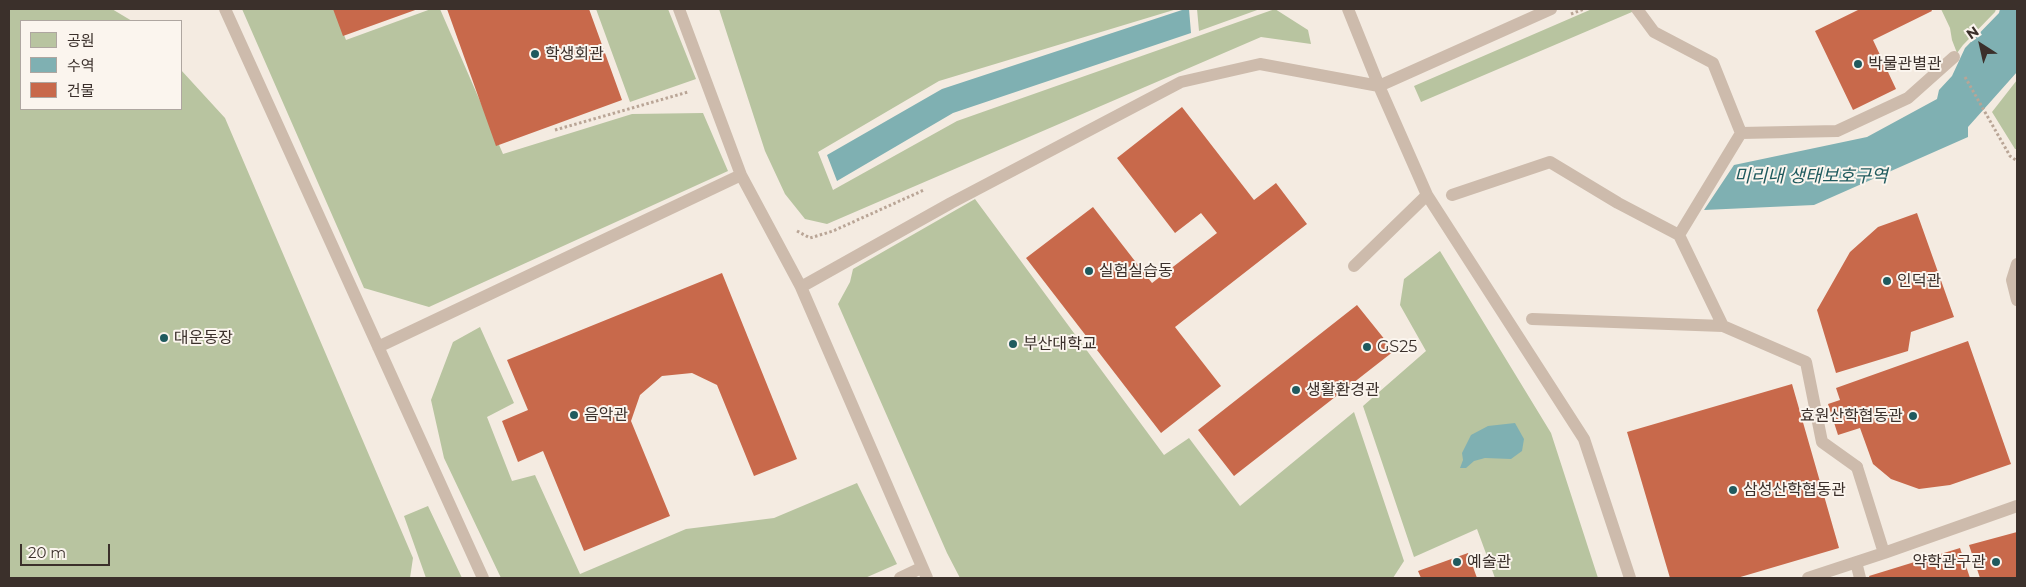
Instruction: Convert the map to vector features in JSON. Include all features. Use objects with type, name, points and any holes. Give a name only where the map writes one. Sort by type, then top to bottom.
[{"type":"street","points":[[225,9],[483,578]]},
{"type":"street","points":[[679,9],[741,175],[800,287],[924,573],[900,578]]},
{"type":"street","points":[[1348,9],[1379,86],[1427,195],[1584,438],[1630,578]]},
{"type":"street","points":[[800,287],[951,203],[1181,82],[1260,64],[1379,86],[1551,9]]},
{"type":"street","points":[[1637,9],[1654,32],[1713,63],[1741,133]]},
{"type":"street","points":[[1741,133],[1837,131],[1908,98],[1954,57]]},
{"type":"street","points":[[1680,235],[1741,133]]},
{"type":"street","points":[[1452,195],[1550,162],[1618,203],[1680,235],[1723,326]]},
{"type":"street","points":[[378,347],[741,175]]},
{"type":"street","points":[[1354,266],[1427,195]]},
{"type":"street","points":[[2017,264],[2012,280],[2017,300]]},
{"type":"street","points":[[1532,319],[1723,326],[1806,362],[1822,442],[1857,467],[1884,553]]},
{"type":"street","points":[[1808,578],[2017,506]]},
{"type":"street","points":[[1856,562],[1860,578]]},
{"type":"path","points":[[1566,16],[1584,9]]},
{"type":"path","points":[[1954,57],[2002,144],[2010,156],[2017,161]]},
{"type":"path","points":[[555,130],[708,86]]},
{"type":"path","points":[[795,230],[810,238],[833,231],[933,187]]},
{"type":"green space","name":"대운동장","points":[[9,9],[112,9],[130,20],[20,20],[20,110],[182,110],[182,71],[225,118],[413,558],[410,578],[9,578]]},
{"type":"green space","points":[[242,9],[334,9],[346,40],[431,9],[440,9],[503,154],[632,114],[703,113],[728,171],[429,307],[364,288]]},
{"type":"green space","points":[[596,9],[668,9],[696,79],[630,102]]},
{"type":"green space","points":[[719,9],[1177,9],[939,81],[818,152],[833,190],[957,121],[1275,9],[1308,30],[1311,44],[1261,37],[827,224],[805,219],[785,194],[765,151]]},
{"type":"green space","points":[[1197,9],[1260,9],[1199,31]]},
{"type":"green space","points":[[1592,9],[1639,9],[1421,102],[1414,86]]},
{"type":"green space","points":[[1941,9],[1996,9],[1957,53],[1950,28]]},
{"type":"green space","points":[[2017,80],[2017,149],[2015,149],[1992,112]]},
{"type":"green space","points":[[975,199],[1164,455],[1189,438],[1240,506],[1354,412],[1404,561],[1393,578],[960,578],[947,553],[838,304],[850,282],[853,269]]},
{"type":"green space","points":[[1440,251],[1551,433],[1598,578],[1495,578],[1477,529],[1414,557],[1363,406],[1426,351],[1400,305],[1404,279]]},
{"type":"green space","points":[[480,327],[514,403],[487,417],[512,481],[535,475],[580,574],[686,529],[774,518],[857,483],[897,564],[865,578],[501,578],[444,458],[431,400],[453,342]]},
{"type":"green space","points":[[428,506],[462,578],[426,578],[404,516]]},
{"type":"water","points":[[1189,9],[1191,33],[953,113],[837,181],[827,155],[942,89]]},
{"type":"water","name":"미리내 생태보호구역","points":[[2000,9],[2017,9],[2017,72],[1968,127],[1968,137],[1814,205],[1704,210],[1734,165],[1867,137],[1937,99],[1939,90],[1952,76],[1965,48],[1999,13]]},
{"type":"water","points":[[1515,423],[1524,439],[1522,451],[1511,459],[1485,458],[1474,461],[1466,468],[1460,468],[1463,460],[1462,453],[1471,435],[1488,426]]},
{"type":"building","points":[[333,9],[418,9],[343,36]]},
{"type":"building","name":"학생회관","points":[[447,9],[589,9],[622,100],[496,146]]},
{"type":"building","name":"박물관별관","points":[[1860,9],[1931,9],[1932,11],[1873,40],[1896,89],[1853,110],[1815,31]]},
{"type":"building","name":"실험실습동","points":[[1182,107],[1254,200],[1276,183],[1307,224],[1175,327],[1221,386],[1161,433],[1026,258],[1093,207],[1152,283],[1217,233],[1201,213],[1175,233],[1117,158]]},
{"type":"building","name":"인덕관","points":[[1917,213],[1954,317],[1911,332],[1908,351],[1836,373],[1817,310],[1850,252],[1878,227]]},
{"type":"building","name":"음악관","points":[[722,273],[797,459],[754,476],[717,385],[692,373],[662,376],[640,395],[631,421],[670,516],[584,551],[543,451],[518,462],[502,421],[528,410],[507,360]]},
{"type":"building","name":"생활환경관","points":[[1357,305],[1394,351],[1234,476],[1198,430]]},
{"type":"building","name":"효원산학협동관","points":[[1968,341],[2011,464],[1950,485],[1919,489],[1891,479],[1873,464],[1860,428],[1838,435],[1828,404],[1840,400],[1836,388]]},
{"type":"building","name":"삼성산학협동관","points":[[1792,384],[1839,548],[1737,578],[1670,578],[1627,432]]},
{"type":"building","name":"약학관구관","points":[[2017,532],[2017,578],[1980,578],[1969,545]]},
{"type":"building","points":[[1960,548],[1970,578],[1870,578],[1869,576]]},
{"type":"building","name":"예술관","points":[[1468,553],[1477,578],[1421,578],[1418,571]]},
{"type":"place","name":"학생회관","points":[[535,54]]},
{"type":"place","name":"박물관별관","points":[[1858,64]]},
{"type":"place","name":"실험실습동","points":[[1089,271]]},
{"type":"place","name":"인덕관","points":[[1887,281]]},
{"type":"place","name":"대운동장","points":[[164,338]]},
{"type":"place","name":"부산대학교","points":[[1013,344]]},
{"type":"place","name":"GS25","points":[[1367,347]]},
{"type":"place","name":"생활환경관","points":[[1296,390]]},
{"type":"place","name":"음악관","points":[[574,415]]},
{"type":"place","name":"효원산학협동관","points":[[1913,416]]},
{"type":"place","name":"삼성산학협동관","points":[[1733,490]]},
{"type":"place","name":"예술관","points":[[1457,562]]},
{"type":"place","name":"약학관구관","points":[[1996,562]]}]
